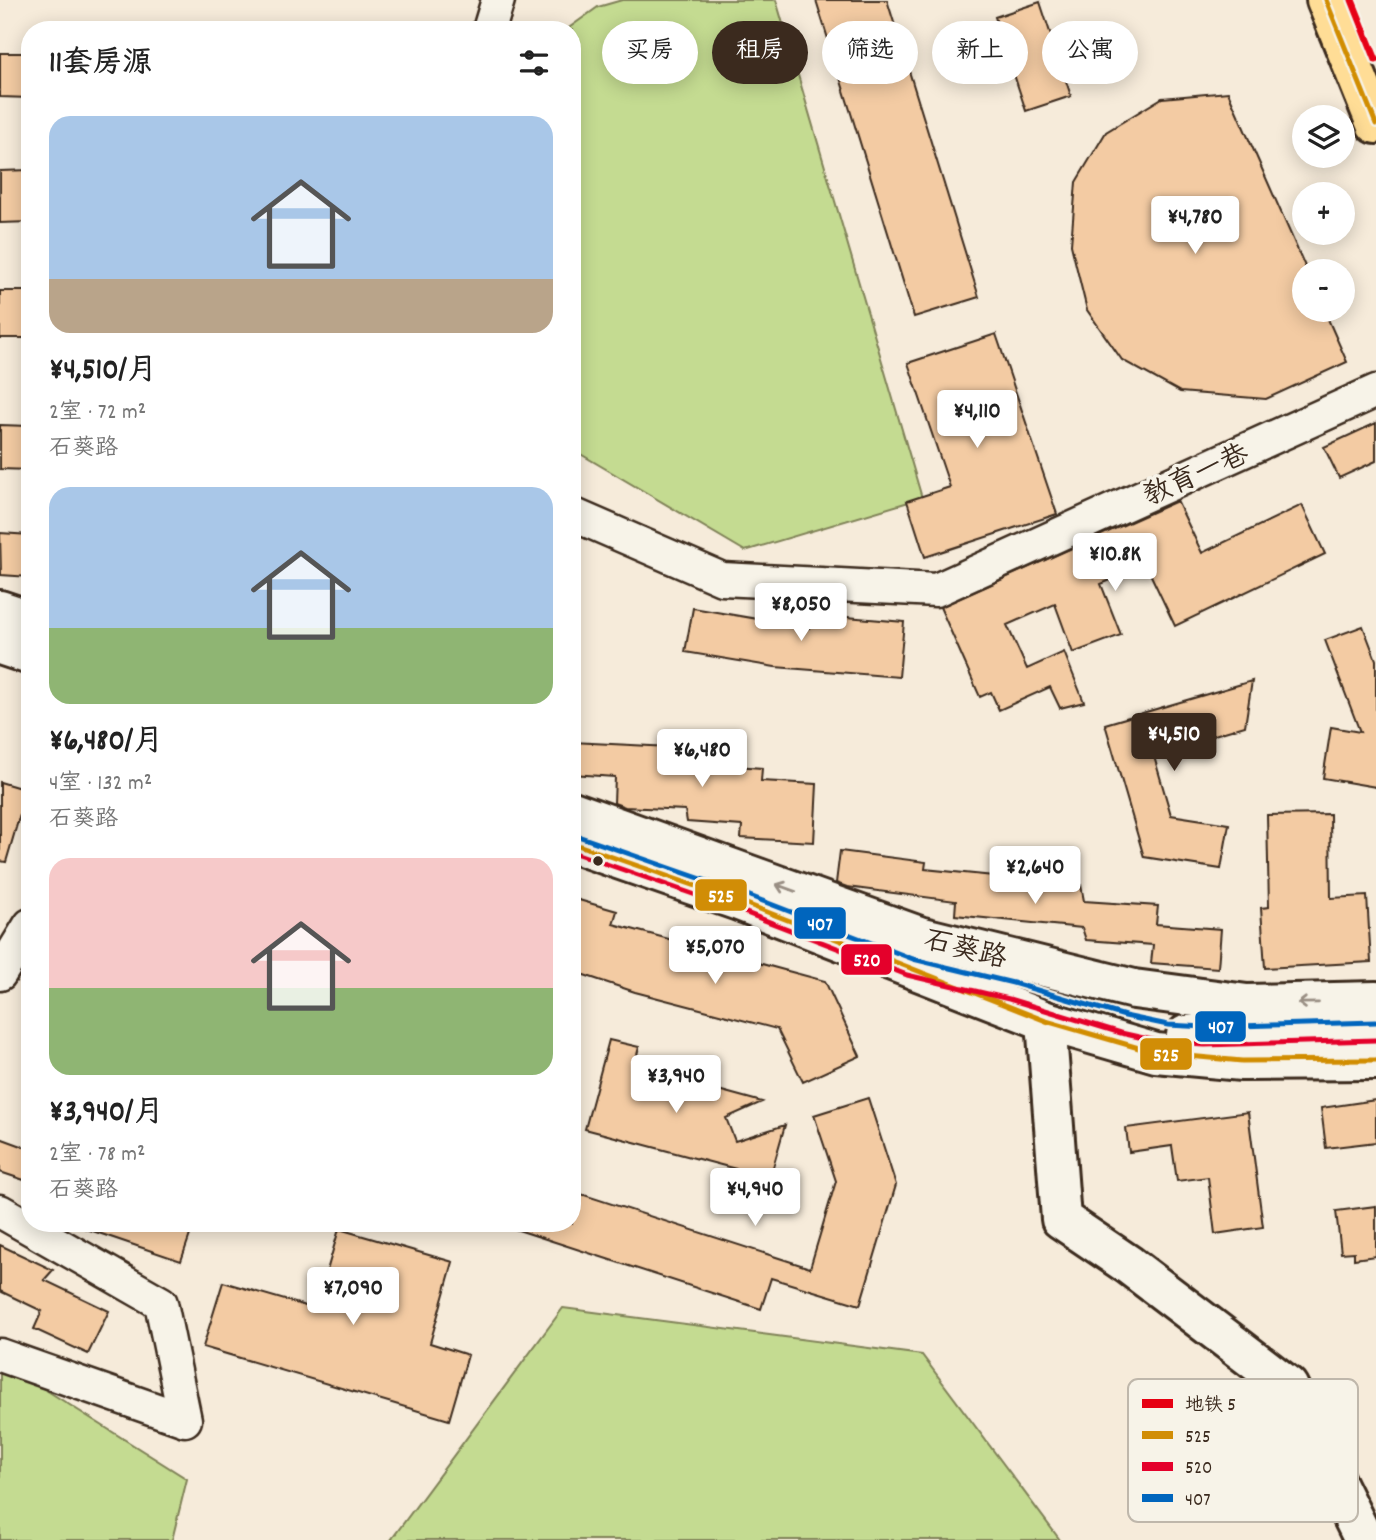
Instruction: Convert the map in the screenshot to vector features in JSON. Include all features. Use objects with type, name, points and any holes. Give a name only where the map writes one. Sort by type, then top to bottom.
[{"type":"main road","points":[[1326,0],[1376,124]]},
{"type":"main road","points":[[0,610],[21,617]]},
{"type":"main road","points":[[0,645],[21,651]]},
{"type":"main road","name":"石葵路","points":[[581,815],[914,952],[1134,989],[1247,1004],[1376,1001]]},
{"type":"main road","points":[[581,846],[739,901],[914,952],[1007,970],[1158,1017],[1237,1034],[1376,1031]]},
{"type":"main road","points":[[914,952],[1046,1021],[1156,1054],[1242,1061],[1376,1060]]},
{"type":"main road","points":[[1046,1021],[1061,1219],[1129,1265],[1278,1379]]},
{"type":"main road","points":[[1355,1522],[1364,1540]]},
{"type":"street","points":[[492,21],[498,0]]},
{"type":"street","name":"教育一巷","points":[[581,518],[722,579],[936,590],[1376,391]]},
{"type":"street","points":[[0,974],[21,940]]},
{"type":"street","points":[[0,1211],[21,1223]]},
{"type":"street","points":[[0,1355],[185,1420],[161,1303],[37,1232]]},
{"type":"green space","points":[[622,0],[776,0],[782,21],[712,21],[712,84],[801,84],[922,498],[745,551],[581,454],[581,21],[579,21],[598,7]]},
{"type":"green space","points":[[563,1308],[922,1355],[1060,1540],[391,1540]]},
{"type":"green space","points":[[0,1361],[187,1479],[172,1540],[0,1540]]},
{"type":"building","points":[[816,0],[887,0],[894,21],[822,21]]},
{"type":"building","points":[[1040,2],[1046,21],[1042,21],[1042,84],[1067,84],[1071,96],[1026,111],[1017,84],[1028,84],[1028,21],[996,21],[995,17]]},
{"type":"building","points":[[0,53],[21,53],[21,98],[0,97]]},
{"type":"building","points":[[842,84],[913,84],[979,297],[914,317]]},
{"type":"building","points":[[1228,92],[1292,237],[1292,245],[1296,245],[1302,259],[1292,259],[1292,322],[1329,322],[1347,362],[1266,399],[1180,392],[1122,360],[1087,310],[1071,245],[1076,182],[1106,132],[1162,98]]},
{"type":"building","points":[[21,170],[21,222],[0,223],[0,171]]},
{"type":"building","points":[[0,291],[21,291],[21,338],[0,338]]},
{"type":"building","points":[[996,334],[1057,514],[925,557],[907,501],[950,487],[908,363]]},
{"type":"building","points":[[1376,423],[1376,461],[1339,478],[1324,447]]},
{"type":"building","points":[[0,425],[21,426],[21,470],[0,469]]},
{"type":"building","points":[[1177,501],[1202,553],[1302,505],[1325,554],[1175,626],[1146,565],[1101,584],[1121,635],[1073,653],[1055,604],[1007,625],[1027,669],[1064,652],[1084,702],[1060,708],[1050,687],[999,710],[991,692],[980,697],[940,607]]},
{"type":"building","points":[[0,533],[21,534],[21,576],[1,575]]},
{"type":"building","points":[[693,608],[810,628],[812,614],[904,622],[899,677],[775,667],[685,652]]},
{"type":"building","points":[[1363,626],[1376,660],[1376,787],[1323,778],[1331,727],[1360,732],[1325,640]]},
{"type":"building","points":[[1252,681],[1245,726],[1153,753],[1171,815],[1229,824],[1221,869],[1144,857],[1105,724]]},
{"type":"building","points":[[581,742],[709,749],[708,764],[762,768],[761,781],[817,784],[814,842],[741,838],[742,826],[687,822],[685,810],[625,807],[614,803],[615,777],[581,775]]},
{"type":"building","points":[[0,782],[21,788],[21,811],[6,862],[0,861]]},
{"type":"building","points":[[1330,814],[1331,898],[1367,896],[1371,962],[1265,968],[1261,908],[1269,907],[1267,815]]},
{"type":"building","points":[[840,851],[926,862],[925,869],[1081,885],[1084,901],[1158,906],[1156,924],[1221,929],[1218,968],[1151,963],[1153,945],[1086,940],[1082,928],[955,915],[956,901],[847,887],[836,883]]},
{"type":"building","points":[[581,901],[617,911],[613,924],[825,981],[860,1056],[803,1082],[777,1029],[635,992],[581,974]]},
{"type":"building","points":[[609,1040],[639,1047],[634,1067],[762,1102],[726,1118],[735,1141],[785,1125],[770,1178],[585,1129]]},
{"type":"building","points":[[868,1098],[896,1185],[860,1305],[771,1278],[761,1309],[524,1232],[581,1232],[581,1194],[810,1268],[836,1181],[814,1115]]},
{"type":"building","points":[[1376,1100],[1376,1142],[1326,1148],[1321,1108]]},
{"type":"building","points":[[1248,1112],[1263,1227],[1215,1234],[1208,1177],[1177,1181],[1172,1146],[1129,1152],[1126,1128]]},
{"type":"building","points":[[0,1138],[21,1146],[21,1179],[0,1172]]},
{"type":"building","points":[[1376,1206],[1376,1256],[1354,1259],[1354,1252],[1341,1253],[1336,1211]]},
{"type":"building","points":[[96,1232],[191,1232],[181,1261]]},
{"type":"building","points":[[338,1232],[349,1232],[453,1262],[430,1343],[468,1355],[449,1420],[203,1347],[223,1282],[316,1309]]},
{"type":"building","points":[[0,1245],[53,1270],[44,1280],[109,1311],[88,1354],[34,1329],[42,1311],[0,1291]]},
{"type":"metro line","name":"5","points":[[1352,0],[1376,60]]},
{"type":"transit line","name":"525","points":[[1326,0],[1376,124]]},
{"type":"transit line","name":"407","points":[[581,837],[742,893],[913,959],[1013,983],[1125,1016],[1168,1025],[1205,1027],[1376,1022]]},
{"type":"transit line","name":"525","points":[[581,846],[739,901],[1046,1021],[1156,1053],[1242,1061],[1376,1060]]},
{"type":"transit line","name":"520","points":[[581,855],[736,909],[907,975],[1009,999],[1121,1033],[1166,1043],[1205,1045],[1376,1040]]}]
